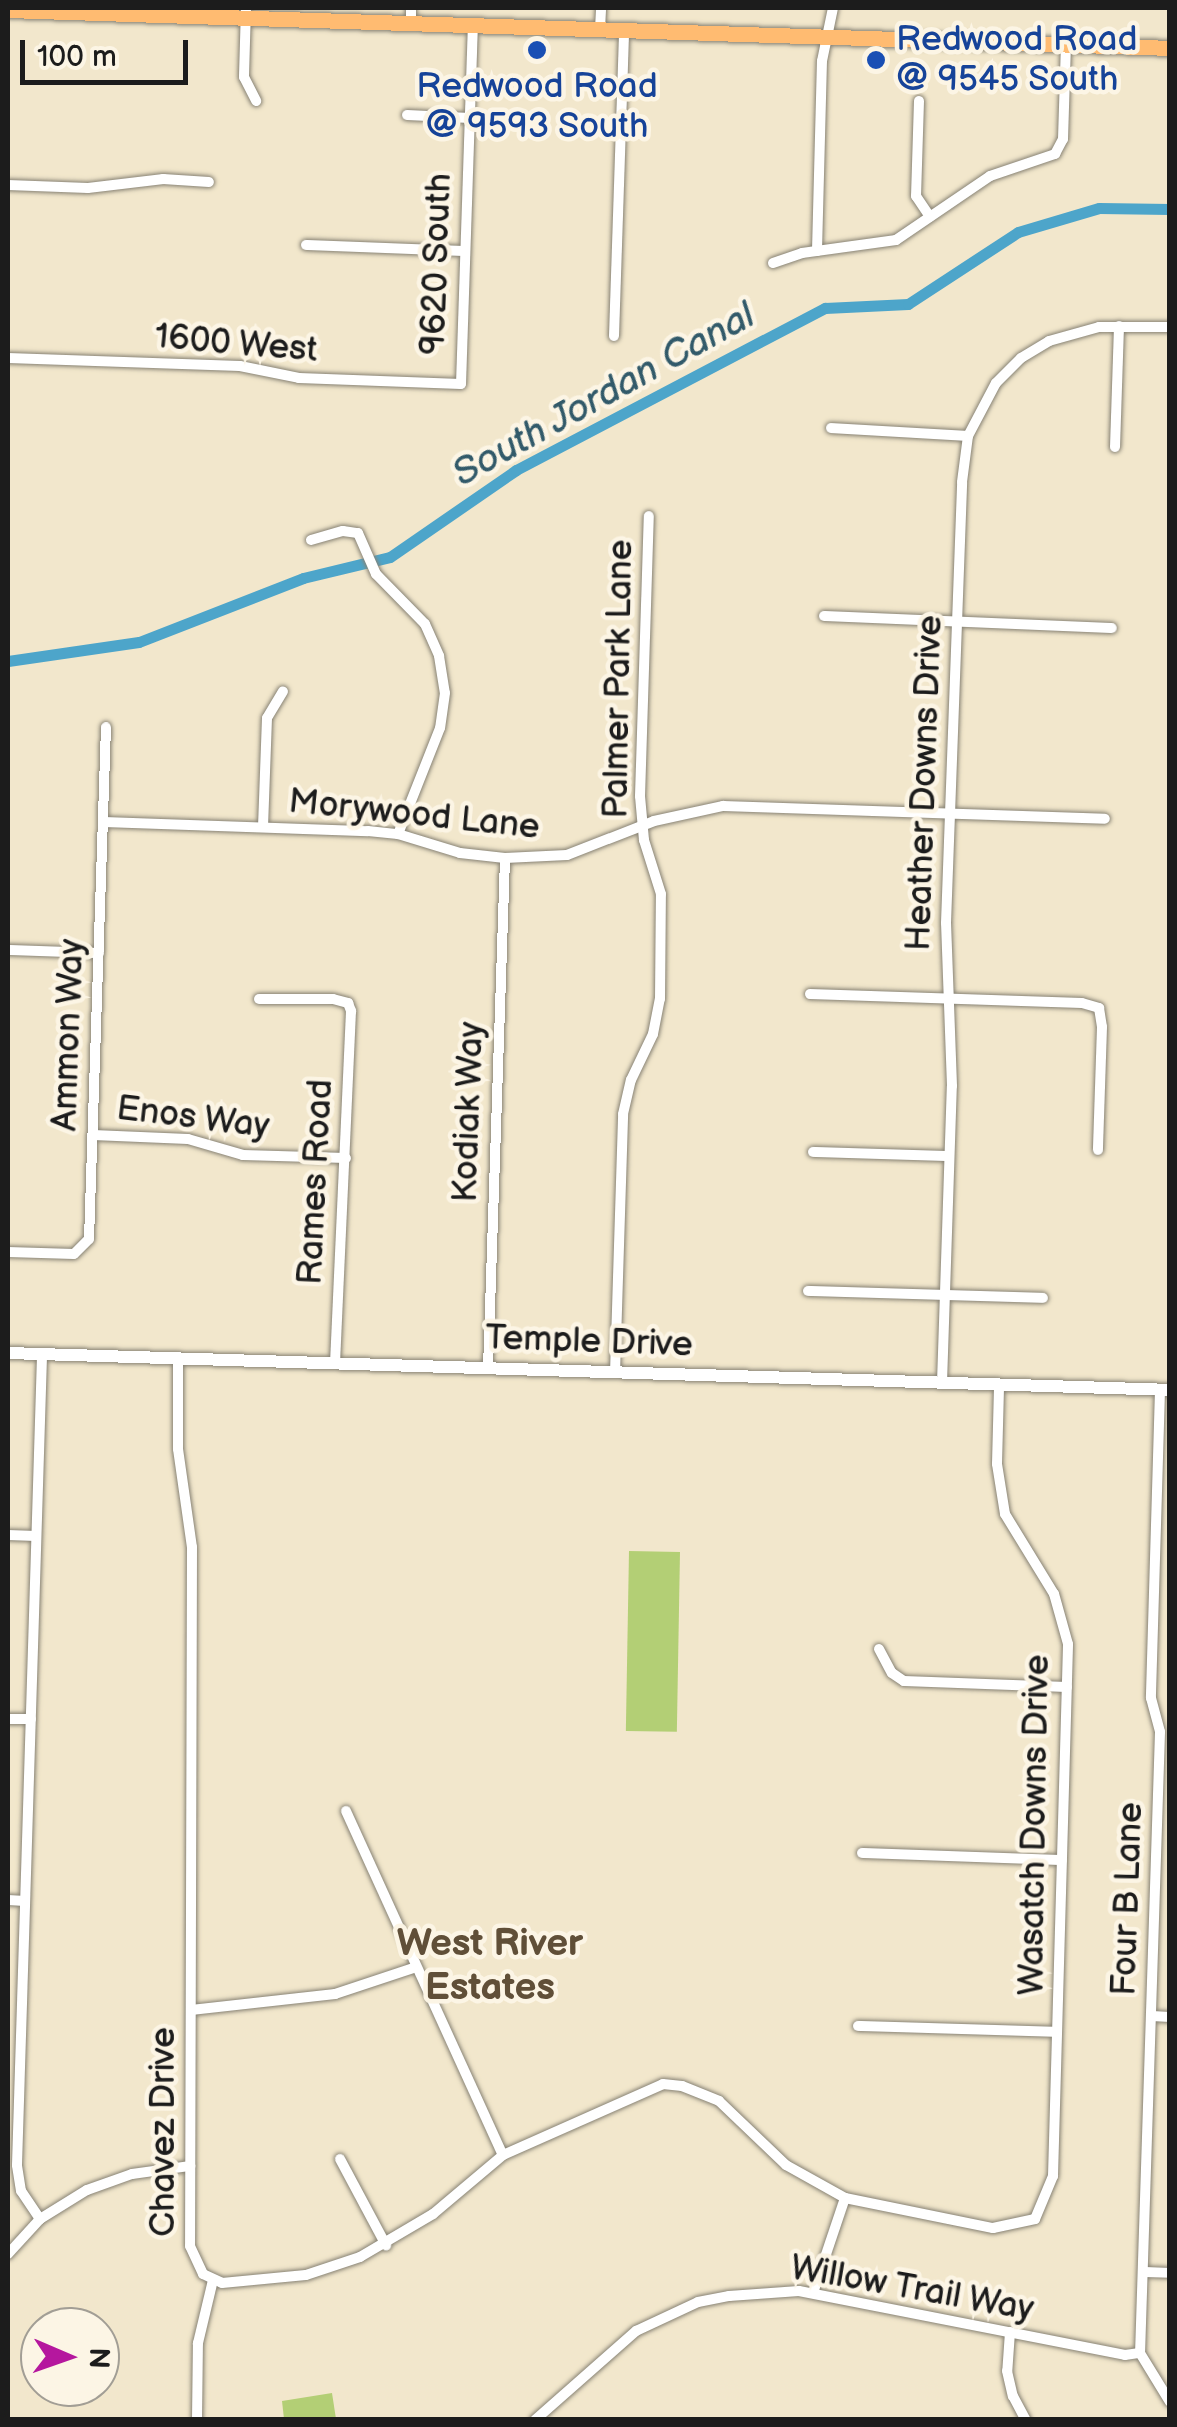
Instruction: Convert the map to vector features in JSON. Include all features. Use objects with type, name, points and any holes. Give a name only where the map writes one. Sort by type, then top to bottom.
[{"type":"main road","points":[[8,10],[411,15],[473,25],[1170,48]]},
{"type":"street","points":[[600,8],[600,29]]},
{"type":"street","points":[[817,252],[826,37],[833,8]]},
{"type":"street","points":[[246,12],[244,77],[256,101]]},
{"type":"street","name":"9620 South","points":[[461,384],[473,25]]},
{"type":"street","points":[[614,336],[624,30]]},
{"type":"street","points":[[773,263],[817,252],[886,244],[990,176],[1060,148],[1066,44]]},
{"type":"street","points":[[919,101],[916,196],[930,217]]},
{"type":"street","points":[[408,115],[470,118]]},
{"type":"street","points":[[8,185],[103,188],[163,179],[209,182]]},
{"type":"street","points":[[306,245],[466,250]]},
{"type":"street","points":[[1115,447],[1119,326]]},
{"type":"street","name":"Heather Downs Drive","points":[[942,1383],[950,1156],[950,814],[962,482],[968,436],[996,383],[1034,349],[1081,330],[1170,327]]},
{"type":"street","name":"1600 West","points":[[8,358],[240,366],[300,378],[461,384]]},
{"type":"street","points":[[831,428],[968,436]]},
{"type":"street","name":"Palmer Park Lane","points":[[614,1372],[623,1114],[631,1080],[653,1034],[660,999],[662,894],[642,826],[649,516]]},
{"type":"street","points":[[311,540],[350,530],[363,539],[370,562],[425,624],[440,656],[445,693],[440,728],[398,834]]},
{"type":"street","points":[[824,616],[1112,628]]},
{"type":"street","points":[[263,827],[267,718],[283,692]]},
{"type":"street","name":"Ammon Way","points":[[8,1252],[69,1254],[83,1249],[90,1234],[106,728]]},
{"type":"street","name":"Morywood Lane","points":[[104,822],[398,834],[460,854],[505,858],[568,855],[642,826],[722,806],[1106,819]]},
{"type":"street","name":"Kodiak Way","points":[[488,1368],[505,858]]},
{"type":"street","points":[[8,950],[99,953]]},
{"type":"street","points":[[810,994],[1082,1003],[1099,1008],[1102,1027],[1098,1150]]},
{"type":"street","name":"Rames Road","points":[[260,999],[333,999],[348,1003],[346,1158],[335,1364]]},
{"type":"street","name":"Enos Way","points":[[93,1135],[188,1139],[243,1155],[346,1158]]},
{"type":"street","points":[[813,1152],[950,1156]]},
{"type":"street","points":[[808,1291],[1043,1298]]},
{"type":"street","name":"Temple Drive","points":[[8,1353],[1165,1390]]},
{"type":"street","points":[[40,2220],[18,2178],[13,2080],[25,1901],[42,1354]]},
{"type":"street","name":"Chavez Drive","points":[[178,1358],[178,1450],[192,1547],[192,2257],[213,2280],[249,2282],[306,2274],[386,2245],[433,2214],[503,2156],[649,2088],[670,2084],[719,2101],[786,2165],[844,2198],[993,2228],[1035,2219]]},
{"type":"street","name":"Wasatch Downs Drive","points":[[999,1385],[997,1464],[1001,1498],[1012,1530],[1061,1610],[1068,1644],[1053,2176],[1035,2219]]},
{"type":"street","name":"Four B Lane","points":[[1140,2354],[1160,1732],[1151,1692],[1165,1390]]},
{"type":"street","points":[[8,1535],[36,1536]]},
{"type":"street","points":[[878,1649],[892,1673],[904,1681],[1067,1687]]},
{"type":"street","points":[[8,1718],[31,1719]]},
{"type":"street","points":[[346,1811],[503,2156]]},
{"type":"street","points":[[862,1853],[1062,1860]]},
{"type":"street","points":[[8,1900],[25,1901]]},
{"type":"street","points":[[1155,1901],[1170,1902]]},
{"type":"street","points":[[191,2010],[346,1992],[416,1967]]},
{"type":"street","points":[[1152,2016],[1170,2017]]},
{"type":"street","points":[[858,2026],[1057,2032]]},
{"type":"street","points":[[340,2159],[386,2245]]},
{"type":"street","points":[[8,2254],[40,2220],[110,2180],[190,2166]]},
{"type":"street","points":[[813,2293],[844,2198]]},
{"type":"street","points":[[1144,2272],[1170,2273]]},
{"type":"street","points":[[197,2420],[198,2342],[213,2280]]},
{"type":"street","name":"Willow Trail Way","points":[[535,2420],[652,2321],[713,2298],[786,2291],[813,2293],[1125,2355],[1140,2354]]},
{"type":"street","points":[[1010,2332],[1007,2371],[1026,2420]]},
{"type":"street","points":[[1140,2354],[1170,2402]]},
{"type":"green space","points":[[629,1551],[680,1552],[677,1732],[626,1731]]},
{"type":"green space","points":[[332,2393],[336,2419],[284,2419],[282,2401]]},
{"type":"waterway","name":"South Jordan Canal","points":[[8,661],[139,642],[303,578],[390,557],[516,470],[825,308],[908,304],[1018,232],[1099,208],[1170,209]]},
{"type":"place","name":"Redwood Road @ 9593 South","points":[[537,50]]},
{"type":"place","name":"Redwood Road @ 9545 South","points":[[876,60]]},
{"type":"district","name":"West River Estates","points":[[490,1966]]}]
